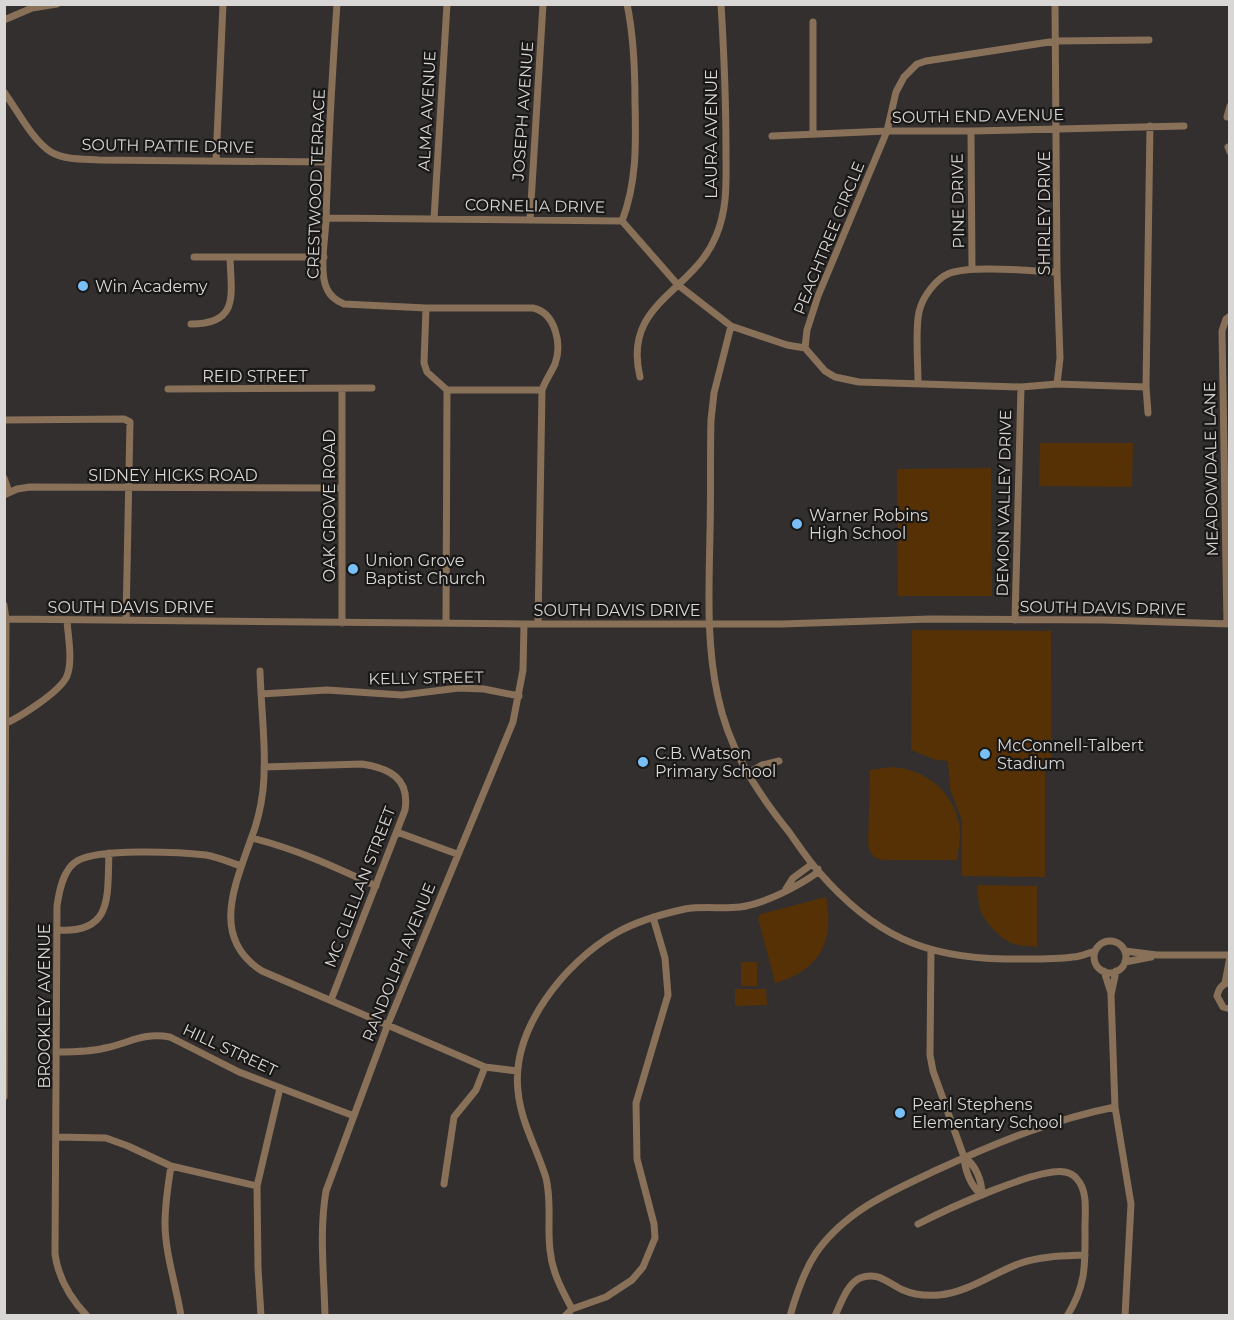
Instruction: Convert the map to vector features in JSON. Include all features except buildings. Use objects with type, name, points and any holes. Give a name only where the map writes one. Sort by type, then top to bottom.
[{"type":"street","points":[[4,20],[32,8],[57,4]]},
{"type":"street","points":[[216,161],[222,4]]},
{"type":"street","name":"CRESTWOOD TERRACE","points":[[337,4],[327,162],[324,257],[324,281],[327,291],[336,301],[344,304],[426,308],[533,308],[543,312],[555,329],[558,352],[555,364],[542,390],[538,624]]},
{"type":"street","name":"ALMA AVENUE","points":[[434,219],[447,4]]},
{"type":"street","name":"JOSEPH AVENUE","points":[[530,219],[543,4]]},
{"type":"street","points":[[622,221],[629,202],[636,155],[634,44],[627,4]]},
{"type":"street","name":"LAURA AVENUE","points":[[640,377],[636,360],[637,344],[644,321],[699,262],[715,239],[726,201],[722,4]]},
{"type":"street","name":"SHIRLEY DRIVE","points":[[1055,4],[1060,358],[1057,384]]},
{"type":"street","points":[[813,22],[813,134]]},
{"type":"street","name":"PEACHTREE CIRCLE","points":[[805,348],[807,330],[818,296],[887,131],[896,92],[904,76],[917,64],[1056,41],[1149,40]]},
{"type":"street","name":"SOUTH PATTIE DRIVE","points":[[4,92],[40,143],[53,153],[99,160],[327,162]]},
{"type":"street","points":[[1227,117],[1230,106]]},
{"type":"street","points":[[1148,413],[1146,387],[1150,126]]},
{"type":"street","name":"SOUTH END AVENUE","points":[[772,136],[887,131],[1184,126]]},
{"type":"street","name":"PINE DRIVE","points":[[970,131],[972,269]]},
{"type":"street","name":"CORNELIA DRIVE","points":[[326,218],[622,221],[678,285],[731,326],[778,342],[805,348]]},
{"type":"street","points":[[194,257],[324,257]]},
{"type":"street","points":[[191,324],[214,322],[227,310],[231,296],[230,257]]},
{"type":"street","points":[[918,382],[919,309],[934,285],[950,273],[972,269],[1057,272]]},
{"type":"street","points":[[426,308],[424,363],[428,372],[447,390],[542,390]]},
{"type":"street","name":"MEADOWDALE LANE","points":[[1228,624],[1222,331],[1226,319],[1230,316]]},
{"type":"street","points":[[731,326],[714,393],[711,420],[710,623],[713,675],[729,736],[747,774],[763,799],[818,872],[874,925],[902,940],[931,951],[972,958],[1076,957],[1095,951],[1101,944],[1110,941],[1119,944],[1125,951],[1156,956],[1230,956],[1227,982],[1219,988],[1217,996],[1223,1007],[1230,1009]]},
{"type":"street","points":[[805,348],[825,371],[835,377],[859,382],[918,382],[1021,387],[1057,384],[1146,387]]},
{"type":"street","name":"DEMON VALLEY DRIVE","points":[[1015,620],[1021,387]]},
{"type":"street","name":"REID STREET","points":[[168,389],[342,390],[372,388]]},
{"type":"street","name":"OAK GROVE ROAD","points":[[342,390],[342,622]]},
{"type":"street","points":[[446,623],[447,390]]},
{"type":"street","points":[[4,420],[128,420],[131,426],[126,620]]},
{"type":"street","points":[[4,478],[7,494]]},
{"type":"street","name":"SIDNEY HICKS ROAD","points":[[7,494],[30,487],[342,488]]},
{"type":"street","points":[[4,605],[4,1097]]},
{"type":"street","name":"SOUTH DAVIS DRIVE","points":[[5,619],[524,624],[1015,620],[1228,624]]},
{"type":"street","points":[[5,724],[57,689],[65,680],[69,661],[67,620]]},
{"type":"street","name":"RANDOLPH AVENUE","points":[[325,1316],[323,1211],[326,1191],[388,1024],[513,722],[523,670],[524,624]]},
{"type":"street","points":[[260,671],[264,767],[260,810],[241,866],[230,917],[236,942],[244,958],[262,971],[485,1067],[517,1071]]},
{"type":"street","name":"KELLY STREET","points":[[261,694],[327,690],[402,695],[459,688],[484,689],[519,696]]},
{"type":"street","points":[[747,774],[762,765],[779,762]]},
{"type":"street","name":"MC CLELLAN STREET","points":[[264,767],[362,765],[387,769],[401,783],[407,800],[397,832],[332,1000]]},
{"type":"street","points":[[397,832],[457,854]]},
{"type":"street","points":[[252,838],[314,857],[376,886]]},
{"type":"street","points":[[57,930],[65,931],[88,925],[96,922],[101,916],[107,900],[109,853]]},
{"type":"street","name":"BROOKLEY AVENUE","points":[[87,1316],[66,1286],[57,1263],[57,930],[58,898],[63,882],[70,867],[77,861],[109,853],[191,854],[216,858],[241,866]]},
{"type":"street","points":[[786,889],[794,878],[812,864]]},
{"type":"street","points":[[572,1309],[556,1279],[549,1248],[549,1194],[546,1177],[521,1113],[517,1071],[523,1044],[542,1004],[563,976],[584,955],[608,938],[634,924],[688,909],[742,907],[800,885],[818,872]]},
{"type":"street","points":[[565,1316],[572,1309],[606,1297],[632,1280],[643,1267],[655,1238],[654,1224],[637,1159],[636,1103],[668,995],[665,958],[653,917]]},
{"type":"street","points":[[931,951],[930,1055],[933,1071],[964,1157],[965,1167],[976,1190],[982,1195]]},
{"type":"street","points":[[1095,951],[1095,963]]},
{"type":"street","points":[[1125,951],[1125,962]]},
{"type":"street","points":[[1125,1316],[1131,1204],[1115,1107],[1111,995],[1116,971],[1125,962],[1156,956]]},
{"type":"street","points":[[1076,957],[1095,963],[1104,971],[1111,995]]},
{"type":"street","points":[[1104,971],[1116,971]]},
{"type":"street","name":"HILL STREET","points":[[57,1052],[107,1048],[143,1035],[157,1034],[170,1037],[209,1058],[280,1088],[354,1116]]},
{"type":"street","points":[[444,1184],[454,1117],[470,1099],[485,1067]]},
{"type":"street","points":[[261,1316],[257,1258],[257,1186],[280,1088]]},
{"type":"street","points":[[790,1316],[795,1297],[817,1252],[864,1207],[964,1157],[1029,1130],[1093,1111],[1115,1107]]},
{"type":"street","points":[[57,1137],[106,1138],[171,1166],[257,1186]]},
{"type":"street","points":[[171,1166],[166,1193],[165,1224],[168,1255],[175,1277],[181,1316]]},
{"type":"street","points":[[918,1224],[1016,1182],[1053,1172],[1071,1174],[1078,1180],[1085,1198],[1085,1255],[1084,1280],[1067,1316]]},
{"type":"street","points":[[835,1316],[850,1286],[859,1278],[873,1275],[903,1290],[922,1295],[941,1294],[975,1284],[1021,1263],[1060,1256],[1085,1255]]},
{"type":"shaded area","points":[[1040,443],[1133,443],[1132,487],[1039,486]]},
{"type":"shaded area","points":[[991,468],[992,596],[898,596],[897,469]]},
{"type":"shaded area","name":"McConnell-Talbert Stadium","points":[[912,630],[1051,631],[1052,769],[1045,770],[1045,877],[962,876],[962,821],[950,789],[948,761],[936,760],[911,750]]},
{"type":"shaded area","points":[[892,767],[917,773],[938,786],[947,796],[958,819],[960,832],[957,860],[882,860],[871,853],[868,844],[870,770]]},
{"type":"shaded area","points":[[977,885],[1037,886],[1037,947],[1012,943],[996,932],[980,909]]},
{"type":"shaded area","points":[[826,897],[828,927],[820,952],[803,971],[775,983],[758,918],[761,914]]},
{"type":"shaded area","points":[[741,962],[757,962],[757,986],[741,986]]},
{"type":"shaded area","points":[[735,989],[766,989],[767,1005],[735,1006]]},
{"type":"place","name":"Win Academy","points":[[83,286]]},
{"type":"place","name":"Warner Robins High School","points":[[797,524]]},
{"type":"place","name":"Union Grove Baptist Church","points":[[353,569]]},
{"type":"place","name":"McConnell-Talbert Stadium","points":[[985,754]]},
{"type":"place","name":"C.B. Watson Primary School","points":[[643,762]]},
{"type":"place","name":"Pearl Stephens Elementary School","points":[[900,1113]]}]
